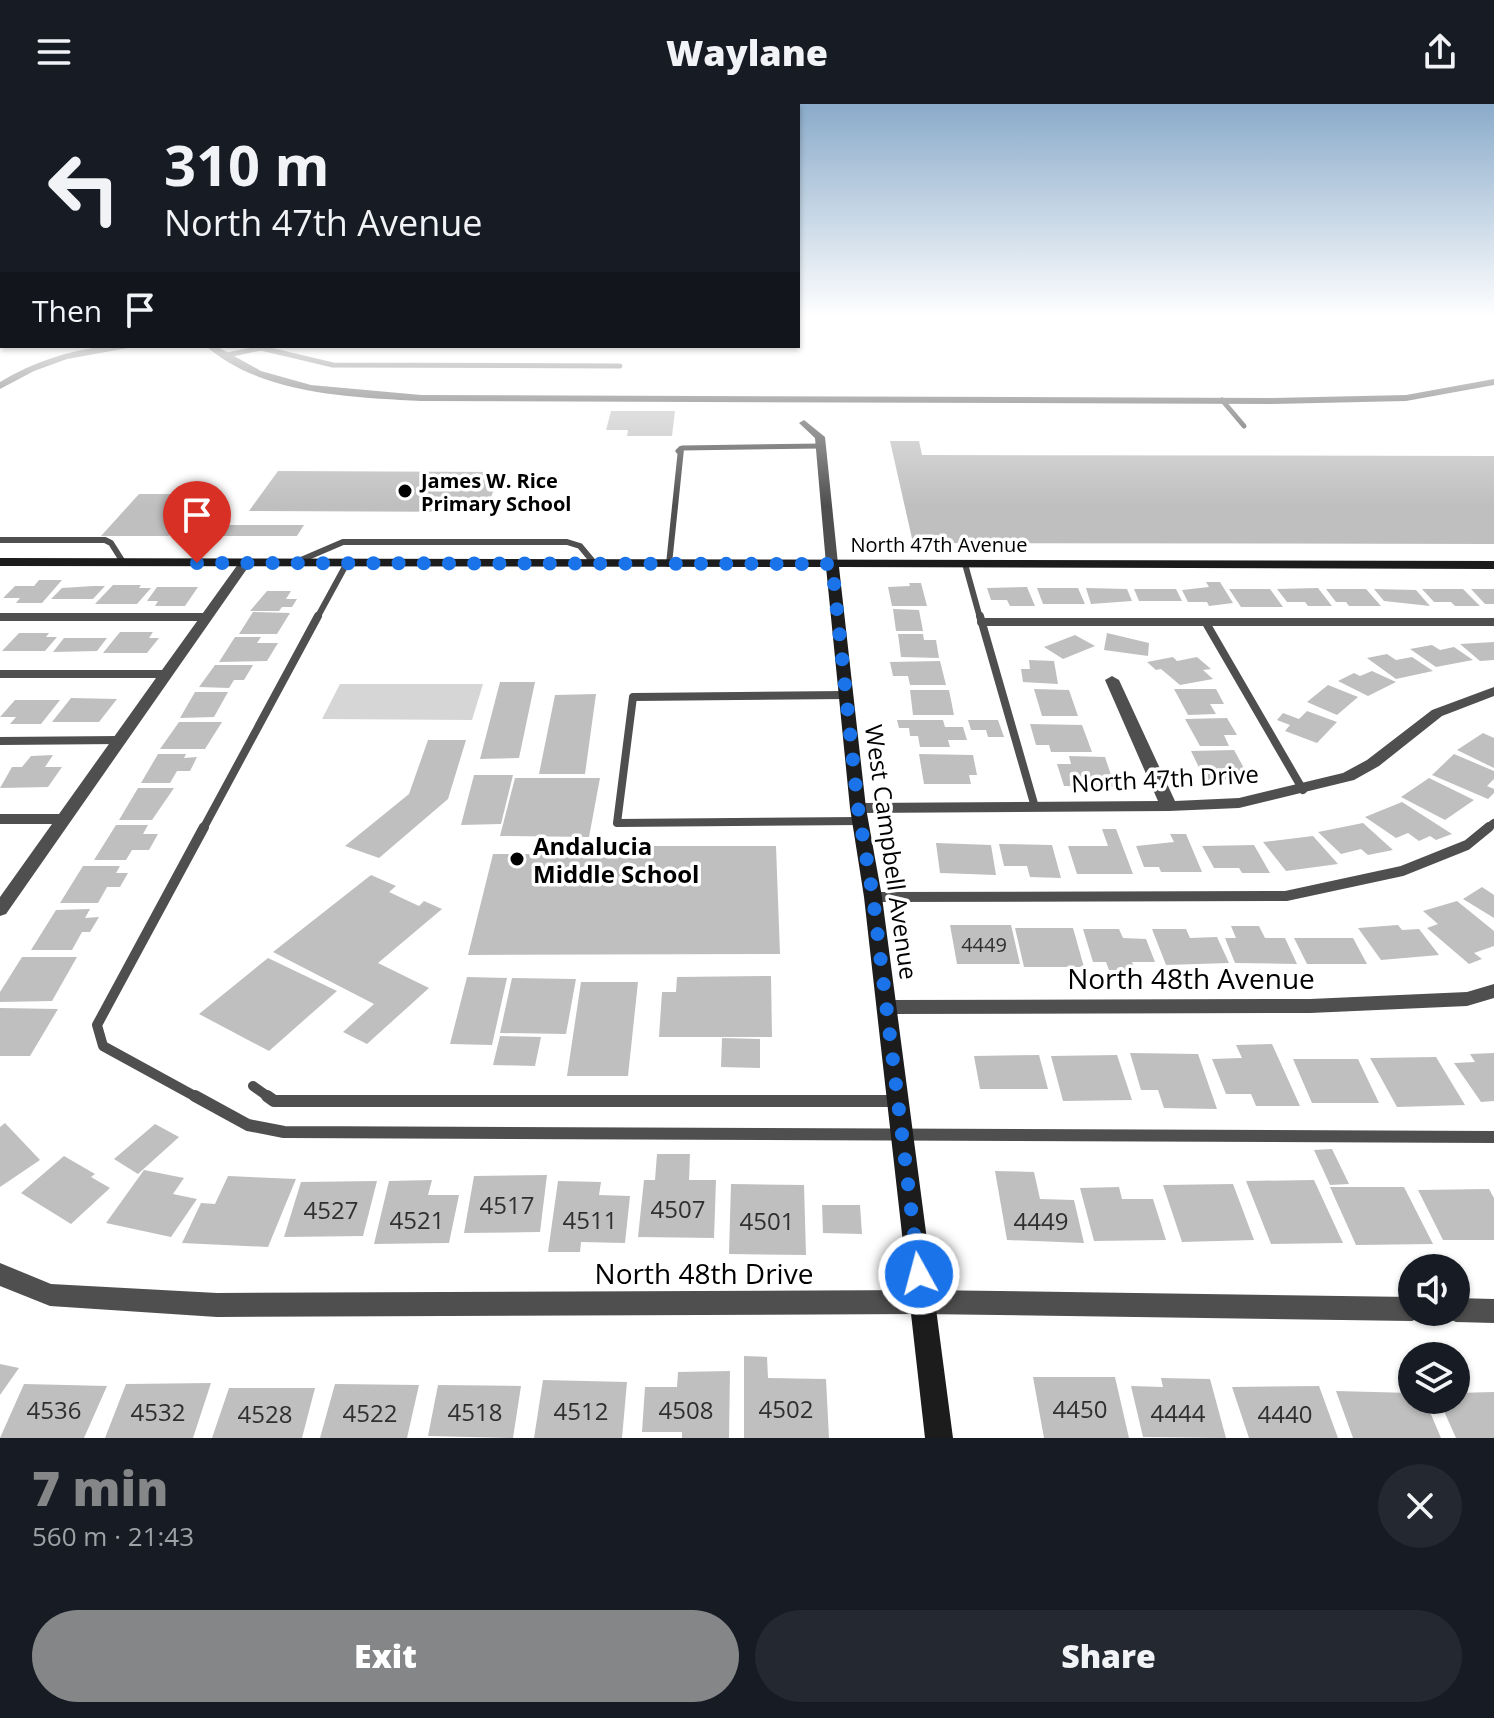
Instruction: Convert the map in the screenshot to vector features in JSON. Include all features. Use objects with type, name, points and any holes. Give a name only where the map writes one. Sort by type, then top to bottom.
[{"type":"street","points":[[286,381],[303,386],[421,398],[1222,400],[1406,398],[1494,382]]},
{"type":"street","points":[[804,423],[815,430],[821,446]]},
{"type":"street","name":"West Campbell Avenue","points":[[821,446],[859,815],[873,897],[939,1438]]},
{"type":"street","name":"North 47th Avenue","points":[[0,562],[1494,565]]},
{"type":"street","points":[[0,910],[245,563]]},
{"type":"street","points":[[0,674],[167,674]]},
{"type":"street","points":[[1112,680],[1169,806]]},
{"type":"street","name":"North 47th Drive","points":[[859,815],[1035,807],[1239,803],[1348,777],[1373,763],[1437,713],[1494,691]]},
{"type":"street","points":[[0,819],[64,819]]},
{"type":"street","name":"North 48th Avenue","points":[[887,1007],[1310,1006],[1467,999],[1494,991]]},
{"type":"street","name":"North 48th Drive","points":[[0,1274],[50,1295],[217,1305],[922,1302],[1398,1309]]},
{"type":"street","points":[[1470,1310],[1494,1311]]},
{"type":"lane","points":[[1222,400],[1244,426]]},
{"type":"lane","points":[[669,564],[678,451],[682,448],[821,446]]},
{"type":"lane","points":[[0,540],[105,540],[111,543],[123,562]]},
{"type":"lane","points":[[294,563],[343,542],[376,541],[567,542],[580,546],[595,564]]},
{"type":"lane","points":[[347,563],[97,1025],[103,1046],[248,1125],[284,1132],[1494,1137]]},
{"type":"lane","points":[[965,564],[1035,807]]},
{"type":"lane","points":[[0,617],[207,617]]},
{"type":"lane","points":[[981,622],[1494,622]]},
{"type":"lane","points":[[1206,623],[1303,790]]},
{"type":"lane","points":[[846,695],[633,697],[617,823],[859,815]]},
{"type":"lane","points":[[0,741],[120,740]]},
{"type":"lane","points":[[873,897],[1286,896],[1402,871],[1467,845],[1494,823]]},
{"type":"lane","points":[[253,1086],[274,1101],[898,1101]]},
{"type":"shaded area","points":[[340,684],[483,684],[472,720],[322,719]]},
{"type":"building","points":[[611,411],[675,411],[672,436],[627,436],[628,430],[606,430]]},
{"type":"building","points":[[890,441],[919,441],[922,455],[1494,456],[1494,544],[913,543]]},
{"type":"building","points":[[278,471],[501,472],[485,512],[249,511]]},
{"type":"building","points":[[139,494],[174,494],[164,506],[194,506],[169,536],[101,536]]},
{"type":"building","points":[[205,525],[304,525],[297,536],[197,536]]},
{"type":"building","points":[[39,580],[62,580],[42,603],[16,603],[20,598],[3,598],[15,586],[34,586]]},
{"type":"building","points":[[1206,582],[1220,582],[1233,603],[1209,606],[1207,602],[1188,602],[1182,590],[1209,587]]},
{"type":"building","points":[[909,583],[921,583],[927,606],[892,606],[888,587],[910,586]]},
{"type":"building","points":[[113,585],[151,588],[137,604],[95,604]]},
{"type":"building","points":[[105,586],[93,599],[51,599],[62,588]]},
{"type":"building","points":[[157,587],[198,587],[185,606],[155,606],[158,601],[147,601]]},
{"type":"building","points":[[1027,587],[1035,606],[1010,606],[1007,600],[991,600],[987,588]]},
{"type":"building","points":[[1037,588],[1078,588],[1085,604],[1043,604]]},
{"type":"building","points":[[1086,588],[1127,589],[1132,601],[1091,604]]},
{"type":"building","points":[[1318,588],[1332,606],[1287,602],[1277,589]]},
{"type":"building","points":[[1134,589],[1176,589],[1182,601],[1139,601]]},
{"type":"building","points":[[1229,589],[1270,589],[1283,607],[1241,607]]},
{"type":"building","points":[[1326,589],[1366,589],[1381,606],[1349,606],[1346,602],[1336,602]]},
{"type":"building","points":[[1374,589],[1416,590],[1430,606],[1384,601]]},
{"type":"building","points":[[1422,589],[1463,589],[1480,606],[1434,602]]},
{"type":"building","points":[[1471,589],[1494,589],[1494,604],[1485,604]]},
{"type":"building","points":[[267,591],[291,591],[286,599],[297,599],[292,607],[282,607],[279,611],[250,611]]},
{"type":"building","points":[[893,609],[919,610],[923,631],[896,631]]},
{"type":"building","points":[[253,612],[290,613],[277,634],[239,634]]},
{"type":"building","points":[[120,632],[153,632],[149,638],[159,638],[147,653],[103,653]]},
{"type":"building","points":[[19,633],[49,633],[46,637],[57,637],[45,651],[2,651]]},
{"type":"building","points":[[1107,633],[1149,643],[1148,656],[1104,650]]},
{"type":"building","points":[[898,634],[923,634],[924,640],[936,640],[939,658],[901,657]]},
{"type":"building","points":[[1075,635],[1095,646],[1063,659],[1044,647]]},
{"type":"building","points":[[235,637],[261,637],[257,643],[278,643],[267,661],[219,662]]},
{"type":"building","points":[[64,638],[107,638],[97,651],[53,652]]},
{"type":"building","points":[[1494,642],[1494,660],[1480,661],[1460,644]]},
{"type":"building","points":[[1432,645],[1440,650],[1454,647],[1473,660],[1436,667],[1410,649]]},
{"type":"building","points":[[1387,654],[1396,660],[1412,657],[1433,671],[1396,679],[1367,658]]},
{"type":"building","points":[[1173,657],[1177,661],[1197,657],[1211,669],[1203,670],[1213,679],[1180,685],[1147,662]]},
{"type":"building","points":[[1029,660],[1054,661],[1058,684],[1023,682],[1021,669],[1030,669]]},
{"type":"building","points":[[940,661],[946,685],[910,685],[908,676],[893,676],[890,662]]},
{"type":"building","points":[[215,665],[253,665],[244,680],[234,680],[229,688],[199,687]]},
{"type":"building","points":[[1372,671],[1396,682],[1368,696],[1338,681],[1354,673],[1360,676]]},
{"type":"building","points":[[500,682],[535,682],[519,758],[480,759]]},
{"type":"building","points":[[1328,685],[1358,697],[1337,715],[1307,702]]},
{"type":"building","points":[[1034,689],[1069,690],[1078,716],[1042,716]]},
{"type":"building","points":[[1174,689],[1216,689],[1224,704],[1210,704],[1216,714],[1188,715]]},
{"type":"building","points":[[910,690],[949,690],[954,715],[913,715]]},
{"type":"building","points":[[195,692],[228,692],[214,717],[180,718]]},
{"type":"building","points":[[596,694],[585,774],[539,774],[555,695]]},
{"type":"building","points":[[71,698],[117,699],[99,722],[52,722]]},
{"type":"building","points":[[15,700],[60,700],[41,724],[10,724],[16,717],[0,717]]},
{"type":"building","points":[[1307,711],[1337,722],[1317,743],[1285,731],[1290,725],[1277,720],[1283,713],[1299,719]]},
{"type":"building","points":[[1227,718],[1237,735],[1224,735],[1229,746],[1200,746],[1185,719]]},
{"type":"building","points":[[897,720],[943,720],[945,727],[963,727],[967,740],[948,740],[950,747],[920,747],[918,736],[910,736],[909,728],[899,728]]},
{"type":"building","points":[[968,720],[998,720],[1004,737],[988,737],[986,730],[971,730]]},
{"type":"building","points":[[179,722],[222,722],[205,749],[160,749]]},
{"type":"building","points":[[1030,724],[1082,725],[1092,752],[1051,752],[1049,745],[1036,745]]},
{"type":"building","points":[[1483,733],[1494,738],[1494,768],[1457,750]]},
{"type":"building","points":[[428,740],[466,740],[448,799],[379,858],[345,846],[409,794]]},
{"type":"building","points":[[1234,750],[1250,779],[1205,780],[1191,751]]},
{"type":"building","points":[[158,754],[197,757],[190,771],[177,771],[170,783],[141,783]]},
{"type":"building","points":[[919,754],[973,755],[977,775],[969,775],[971,784],[924,784]]},
{"type":"building","points":[[1454,754],[1494,771],[1494,779],[1487,786],[1494,789],[1494,793],[1488,799],[1432,775]]},
{"type":"building","points":[[53,755],[45,767],[62,767],[48,787],[0,788],[12,767],[22,767],[31,756]]},
{"type":"building","points":[[1069,756],[1105,757],[1115,787],[1064,786],[1057,764],[1071,764]]},
{"type":"building","points":[[474,775],[513,775],[501,824],[461,825]]},
{"type":"building","points":[[515,778],[600,778],[589,837],[500,836]]},
{"type":"building","points":[[1429,778],[1474,800],[1445,820],[1401,797]]},
{"type":"building","points":[[138,788],[174,788],[152,820],[119,820]]},
{"type":"building","points":[[1402,802],[1452,834],[1436,840],[1430,836],[1419,841],[1408,833],[1396,838],[1365,817]]},
{"type":"building","points":[[1363,823],[1393,850],[1368,855],[1361,849],[1341,854],[1318,832]]},
{"type":"building","points":[[116,825],[148,825],[143,834],[158,834],[149,850],[132,850],[126,860],[94,860]]},
{"type":"building","points":[[1102,829],[1116,829],[1133,874],[1077,874],[1068,846],[1108,846]]},
{"type":"building","points":[[1170,834],[1186,834],[1202,872],[1161,872],[1159,867],[1144,867],[1136,846],[1174,842]]},
{"type":"building","points":[[1313,836],[1338,864],[1286,871],[1263,842]]},
{"type":"building","points":[[936,843],[991,845],[996,875],[940,873]]},
{"type":"building","points":[[999,844],[1052,845],[1061,878],[1030,877],[1027,866],[1004,866]]},
{"type":"building","points":[[1254,845],[1270,873],[1242,873],[1239,868],[1214,868],[1202,846]]},
{"type":"building","points":[[537,846],[776,846],[780,954],[468,955],[493,854],[535,854]]},
{"type":"building","points":[[83,866],[120,866],[116,873],[128,873],[120,887],[107,887],[98,903],[60,903]]},
{"type":"building","points":[[371,875],[396,886],[389,892],[419,906],[424,901],[442,909],[378,963],[429,988],[367,1044],[343,1032],[374,1004],[273,952]]},
{"type":"building","points":[[1482,887],[1494,895],[1494,918],[1463,899]]},
{"type":"building","points":[[1457,901],[1494,931],[1494,946],[1474,953],[1482,959],[1469,964],[1427,928],[1438,924],[1423,911]]},
{"type":"building","points":[[90,909],[85,918],[99,917],[90,932],[82,932],[72,950],[31,950],[56,910]]},
{"type":"building","points":[[950,925],[1011,925],[1020,964],[957,964]]},
{"type":"building","points":[[1398,925],[1402,930],[1419,929],[1439,955],[1381,960],[1358,928]]},
{"type":"building","points":[[1231,926],[1259,926],[1265,938],[1285,938],[1297,964],[1235,963],[1225,938],[1236,938]]},
{"type":"building","points":[[1015,928],[1073,928],[1084,967],[1024,967]]},
{"type":"building","points":[[1083,929],[1119,929],[1123,938],[1146,939],[1155,962],[1132,962],[1135,970],[1109,970],[1106,962],[1093,962]]},
{"type":"building","points":[[1152,929],[1186,929],[1190,938],[1217,937],[1229,963],[1166,965]]},
{"type":"building","points":[[1294,938],[1353,938],[1367,964],[1307,964]]},
{"type":"building","points":[[22,957],[77,957],[52,1001],[0,1002],[0,992]]},
{"type":"building","points":[[268,958],[337,991],[269,1051],[199,1014]]},
{"type":"building","points":[[771,976],[772,1037],[659,1037],[662,992],[676,992],[677,977]]},
{"type":"building","points":[[467,977],[507,978],[492,1045],[450,1044]]},
{"type":"building","points":[[512,978],[576,979],[566,1034],[500,1033]]},
{"type":"building","points":[[581,982],[638,982],[628,1076],[567,1076]]},
{"type":"building","points":[[0,1008],[58,1009],[30,1056],[0,1056]]},
{"type":"building","points":[[500,1036],[541,1037],[535,1066],[493,1065]]},
{"type":"building","points":[[722,1038],[760,1039],[760,1068],[721,1067]]},
{"type":"building","points":[[1272,1044],[1300,1106],[1256,1106],[1251,1094],[1226,1094],[1212,1059],[1242,1058],[1236,1045]]},
{"type":"building","points":[[1130,1053],[1198,1054],[1217,1109],[1164,1108],[1158,1090],[1141,1090]]},
{"type":"building","points":[[1494,1053],[1494,1101],[1481,1102],[1454,1063],[1475,1062],[1470,1054]]},
{"type":"building","points":[[1039,1055],[1048,1089],[980,1089],[974,1056]]},
{"type":"building","points":[[1117,1055],[1132,1100],[1063,1101],[1051,1056]]},
{"type":"building","points":[[1436,1057],[1465,1105],[1397,1107],[1370,1058]]},
{"type":"building","points":[[1293,1059],[1358,1059],[1379,1103],[1312,1103]]},
{"type":"building","points":[[5,1123],[40,1160],[0,1187],[0,1127]]},
{"type":"building","points":[[155,1124],[179,1137],[138,1174],[114,1159]]},
{"type":"building","points":[[1332,1149],[1349,1184],[1330,1185],[1314,1150]]},
{"type":"building","points":[[657,1154],[690,1154],[689,1180],[716,1180],[714,1238],[638,1237],[644,1180],[655,1180]]},
{"type":"building","points":[[64,1156],[95,1174],[91,1177],[110,1188],[71,1224],[21,1193]]},
{"type":"building","points":[[144,1170],[184,1178],[173,1194],[197,1199],[171,1237],[106,1223]]},
{"type":"building","points":[[995,1171],[1034,1172],[1040,1199],[1074,1200],[1084,1243],[1007,1240]]},
{"type":"building","points":[[547,1175],[540,1232],[464,1233],[474,1176]]},
{"type":"building","points":[[228,1176],[296,1179],[268,1247],[182,1243],[201,1203],[215,1204]]},
{"type":"building","points":[[432,1180],[428,1195],[459,1195],[449,1243],[374,1244],[389,1181]]},
{"type":"building","points":[[1314,1180],[1343,1243],[1271,1244],[1246,1181]]},
{"type":"building","points":[[377,1181],[363,1236],[284,1237],[301,1182]]},
{"type":"building","points":[[558,1181],[601,1182],[599,1195],[630,1196],[625,1243],[581,1242],[580,1252],[548,1252]]},
{"type":"building","points":[[731,1184],[804,1185],[806,1255],[729,1254]]},
{"type":"building","points":[[1233,1184],[1254,1240],[1182,1242],[1163,1185]]},
{"type":"building","points":[[1119,1187],[1122,1199],[1153,1199],[1166,1240],[1094,1241],[1080,1188]]},
{"type":"building","points":[[1330,1187],[1404,1187],[1433,1244],[1356,1245]]},
{"type":"building","points":[[1489,1189],[1494,1198],[1494,1240],[1443,1240],[1418,1190]]},
{"type":"building","points":[[822,1205],[860,1205],[862,1234],[823,1233]]},
{"type":"building","points":[[744,1356],[767,1357],[768,1378],[826,1379],[829,1438],[744,1438]]},
{"type":"building","points":[[0,1364],[19,1368],[0,1395]]},
{"type":"building","points":[[730,1371],[729,1438],[682,1438],[682,1432],[642,1432],[645,1387],[677,1387],[678,1372]]},
{"type":"building","points":[[1033,1377],[1115,1377],[1129,1438],[1044,1438]]},
{"type":"building","points":[[1161,1378],[1210,1379],[1226,1438],[1143,1437],[1131,1386],[1163,1387]]},
{"type":"building","points":[[543,1380],[627,1382],[622,1438],[534,1438]]},
{"type":"building","points":[[211,1383],[193,1438],[105,1438],[126,1384]]},
{"type":"building","points":[[24,1384],[107,1386],[84,1438],[0,1438]]},
{"type":"building","points":[[335,1384],[419,1385],[407,1438],[320,1438]]},
{"type":"building","points":[[438,1385],[521,1386],[513,1438],[428,1436]]},
{"type":"building","points":[[1319,1386],[1338,1438],[1249,1438],[1232,1387]]},
{"type":"building","points":[[229,1388],[315,1388],[302,1438],[212,1438]]},
{"type":"building","points":[[1336,1391],[1398,1393],[1398,1414],[1431,1414],[1441,1438],[1353,1438]]},
{"type":"building","points":[[1494,1392],[1494,1438],[1456,1438],[1445,1414],[1470,1414],[1470,1393]]},
{"type":"place","name":"James W. Rice Primary School","points":[[405,491]]},
{"type":"place","name":"Andalucia Middle School","points":[[517,859]]},
{"type":"route","points":[[197,563],[832,564],[858,808],[873,897],[919,1274]]}]
